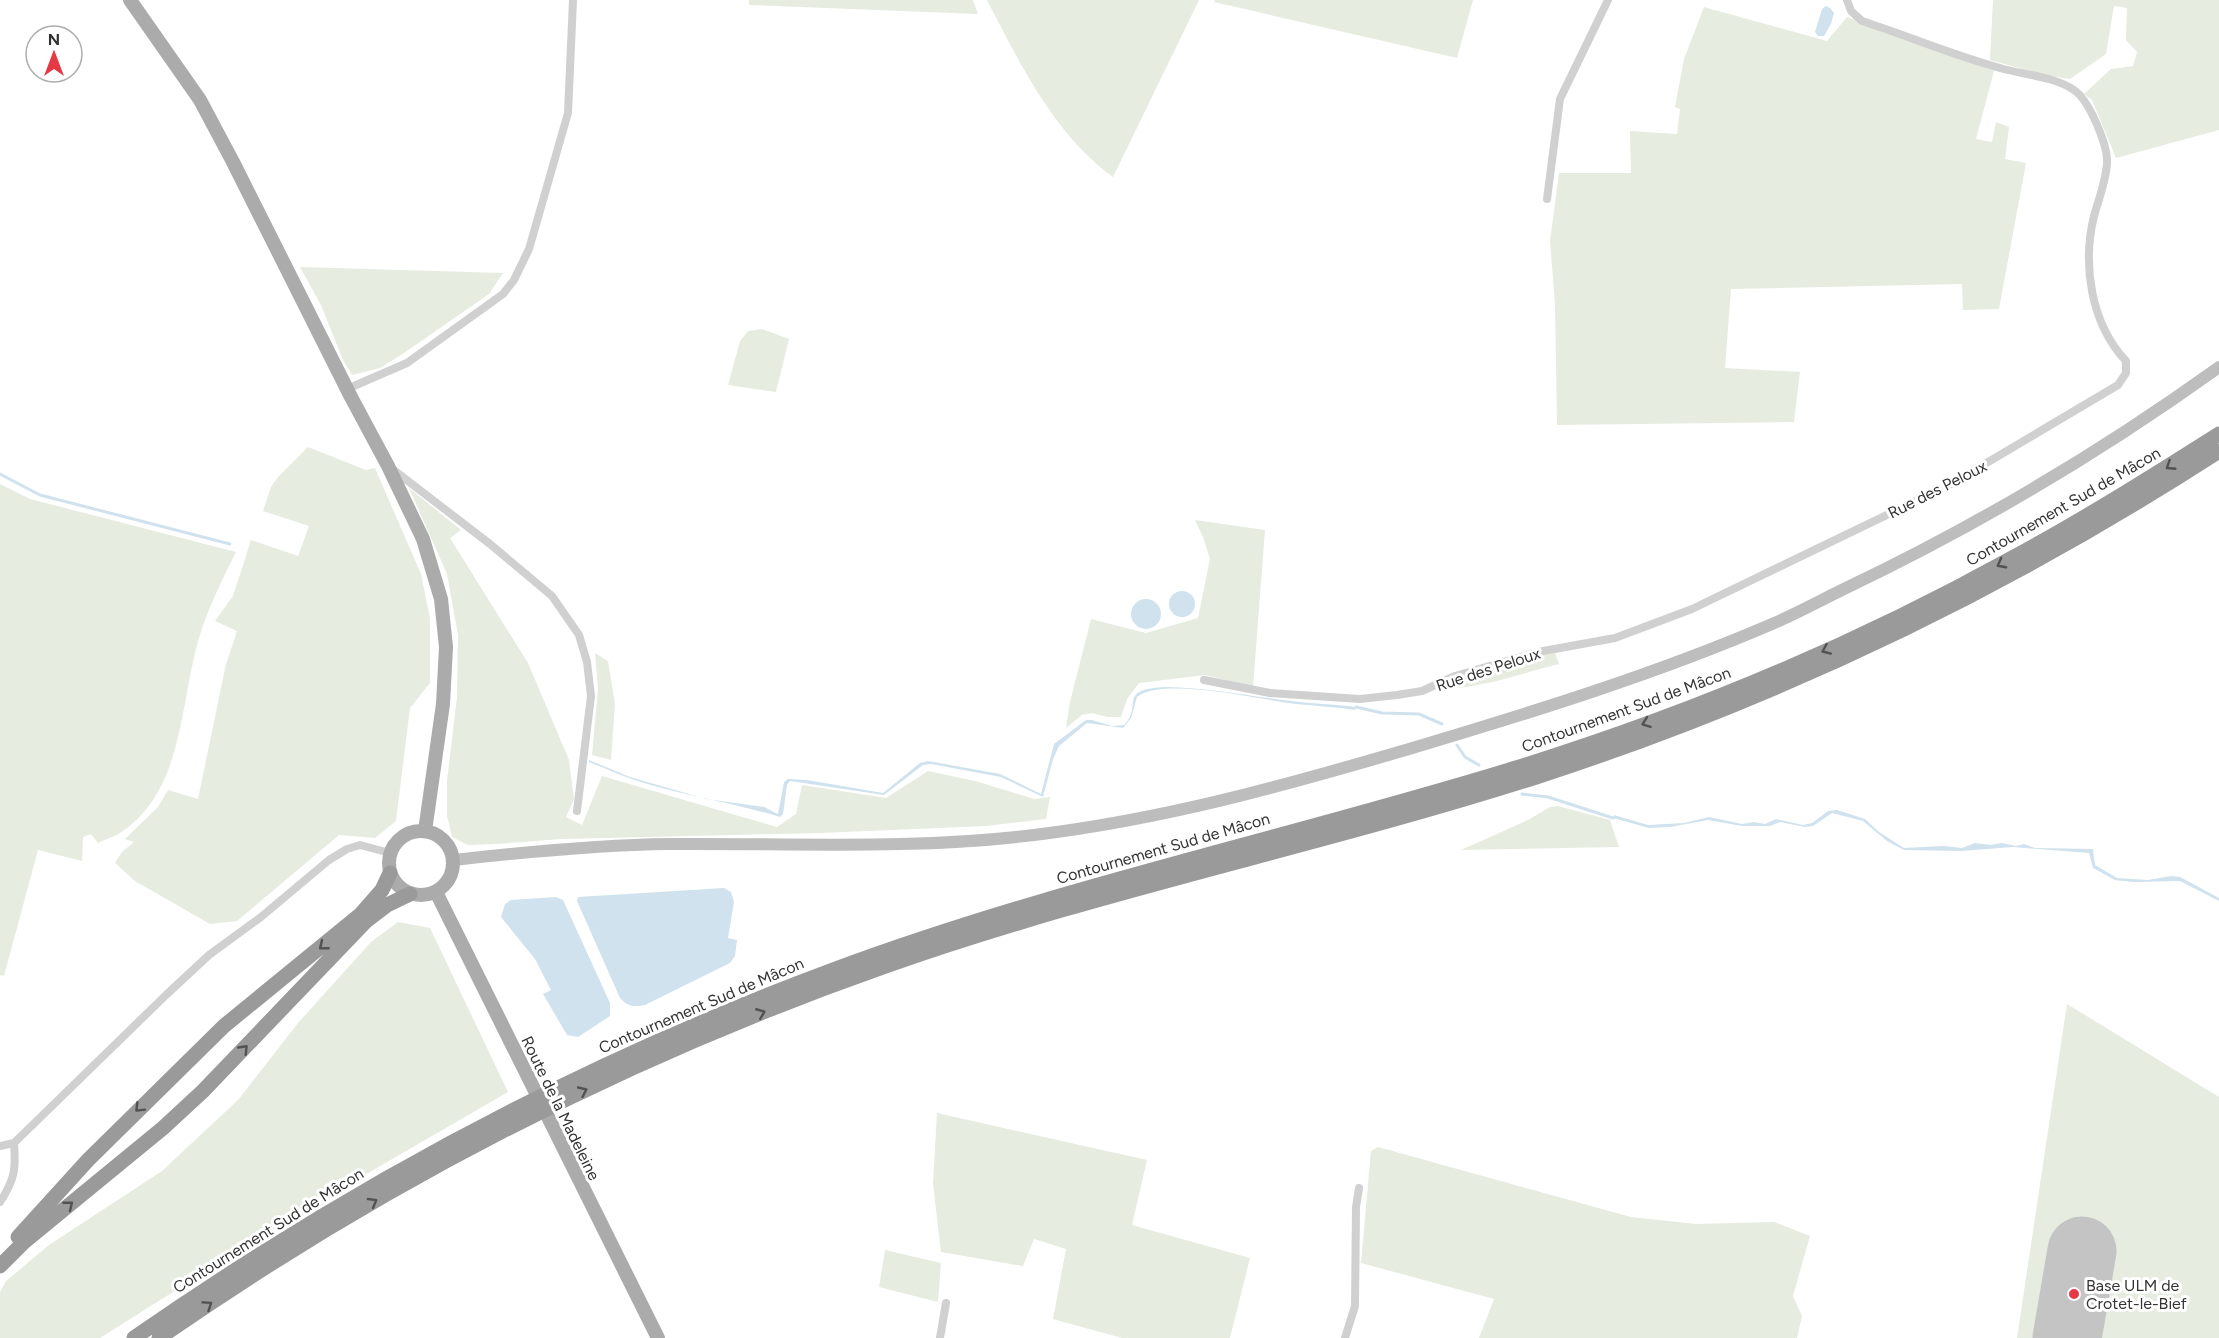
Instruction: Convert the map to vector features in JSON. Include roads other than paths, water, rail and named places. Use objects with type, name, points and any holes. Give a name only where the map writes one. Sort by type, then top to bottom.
[{"type":"highway","name":"Contournement Sud de Mâcon","points":[[134,1338],[250,1260],[392,1175],[540,1095],[650,1044],[806,980],[946,931],[1078,890],[1518,767],[1685,709],[1809,658],[1930,601],[2077,522],[2219,434]]},
{"type":"highway","name":"Contournement Sud de Mâcon","points":[[159,1338],[297,1248],[417,1178],[539,1112],[720,1030],[848,980],[1000,928],[1524,780],[1695,720],[1841,659],[1974,595],[2080,537],[2219,451]]},
{"type":"highway","points":[[0,1253],[88,1160],[224,1026],[361,914],[382,890],[390,873]]},
{"type":"highway","points":[[0,1266],[24,1242],[164,1128],[195,1099],[366,921],[387,905],[411,894]]},
{"type":"main road","points":[[130,0],[200,100],[388,465],[423,539],[436,576],[444,617],[446,647],[443,704],[425,831]]},
{"type":"main road","points":[[454,860],[528,851],[604,846],[952,842],[1032,835],[1138,819],[1274,788],[1568,699],[1718,646],[1775,623],[1891,567],[1985,516],[2063,471],[2156,412],[2219,367]]},
{"type":"main road","points":[[425,831],[441,838],[452,852],[454,860],[450,879],[436,892],[428,895],[411,894],[396,884],[390,873],[390,853],[393,846],[410,832],[425,831]]},
{"type":"main road","name":"Route de la Madeleine","points":[[436,892],[658,1338]]},
{"type":"street","points":[[347,389],[407,363],[503,294],[514,280],[530,249],[568,113],[573,0]]},
{"type":"street","points":[[1547,199],[1560,99],[1608,0]]},
{"type":"street","name":"Rue des Peloux","points":[[1204,680],[1270,693],[1360,699],[1422,691],[1455,676],[1538,652],[1616,638],[1692,609],[1951,484],[2118,385],[2126,373],[2126,361],[2112,347],[2098,317],[2092,291],[2091,237],[2107,160],[2087,105],[2074,90],[2055,82],[2000,68],[1862,21],[1851,11],[1847,0]]},
{"type":"street","points":[[388,465],[490,544],[552,596],[579,635],[587,662],[591,696],[578,811]]},
{"type":"street","points":[[0,1146],[14,1143],[209,955],[261,917],[330,860],[347,849],[360,845],[390,853]]},
{"type":"street","points":[[0,1202],[12,1184],[16,1168],[14,1143]]},
{"type":"street","points":[[1345,1338],[1356,1306],[1356,1208],[1359,1188]]},
{"type":"street","points":[[940,1338],[946,1303]]},
{"type":"water","points":[[1826,6],[1834,13],[1824,36],[1818,36],[1815,32],[1822,9]]},
{"type":"water","points":[[1182,591],[1191,595],[1195,604],[1191,613],[1182,617],[1173,613],[1169,604],[1173,595]]},
{"type":"water","points":[[1146,599],[1152,600],[1160,608],[1160,620],[1152,628],[1146,629],[1140,628],[1132,620],[1131,614],[1132,608],[1140,600]]},
{"type":"water","points":[[1151,688],[1198,689],[1232,693],[1189,689],[1150,691],[1137,697],[1131,718],[1123,728],[1087,723],[1059,746],[1053,759],[1043,797],[1001,777],[931,764],[923,765],[884,795],[790,781],[787,785],[783,814],[780,817],[712,800],[764,807],[778,814],[784,782],[788,779],[883,793],[920,763],[928,761],[1000,774],[1041,794],[1054,744],[1086,720],[1112,726],[1124,725],[1132,711],[1136,695]]},
{"type":"water","points":[[1237,694],[1356,707],[1355,710],[1296,704]]},
{"type":"water","points":[[589,760],[630,777],[698,797],[634,780],[589,762]]},
{"type":"water","points":[[1837,810],[1865,819],[1879,832],[1904,848],[1943,846],[1962,848],[1975,843],[1991,845],[2002,843],[2016,846],[2024,844],[2035,848],[2093,849],[2095,865],[2117,878],[2148,880],[2171,876],[2180,877],[2219,898],[2219,901],[2180,881],[2115,880],[2093,868],[2089,853],[2013,847],[1961,851],[1904,850],[1887,841],[1863,821],[1832,813],[1813,826],[1805,827],[1780,822],[1770,826],[1742,826],[1708,820],[1670,827],[1649,828],[1613,818],[1614,815],[1648,825],[1684,823],[1709,817],[1742,824],[1754,822],[1765,824],[1776,819],[1803,825],[1812,823],[1828,811]]},
{"type":"water","points":[[724,888],[731,892],[734,902],[728,938],[737,940],[735,956],[730,963],[645,1005],[631,1006],[623,1001],[577,901],[578,897]]},
{"type":"water","points":[[556,897],[563,900],[610,1003],[610,1016],[578,1037],[567,1035],[543,994],[551,990],[535,959],[501,917],[505,904],[511,900]]},
{"type":"waterway","points":[[0,474],[40,495],[230,544]]},
{"type":"waterway","points":[[1356,707],[1382,713],[1419,714],[1442,724]]},
{"type":"waterway","points":[[1457,745],[1465,757],[1479,765]]},
{"type":"waterway","points":[[1522,794],[1548,797],[1613,818]]},
{"type":"place","name":"Base ULM de Crotet-le-Bief","points":[[2074,1294]]}]
